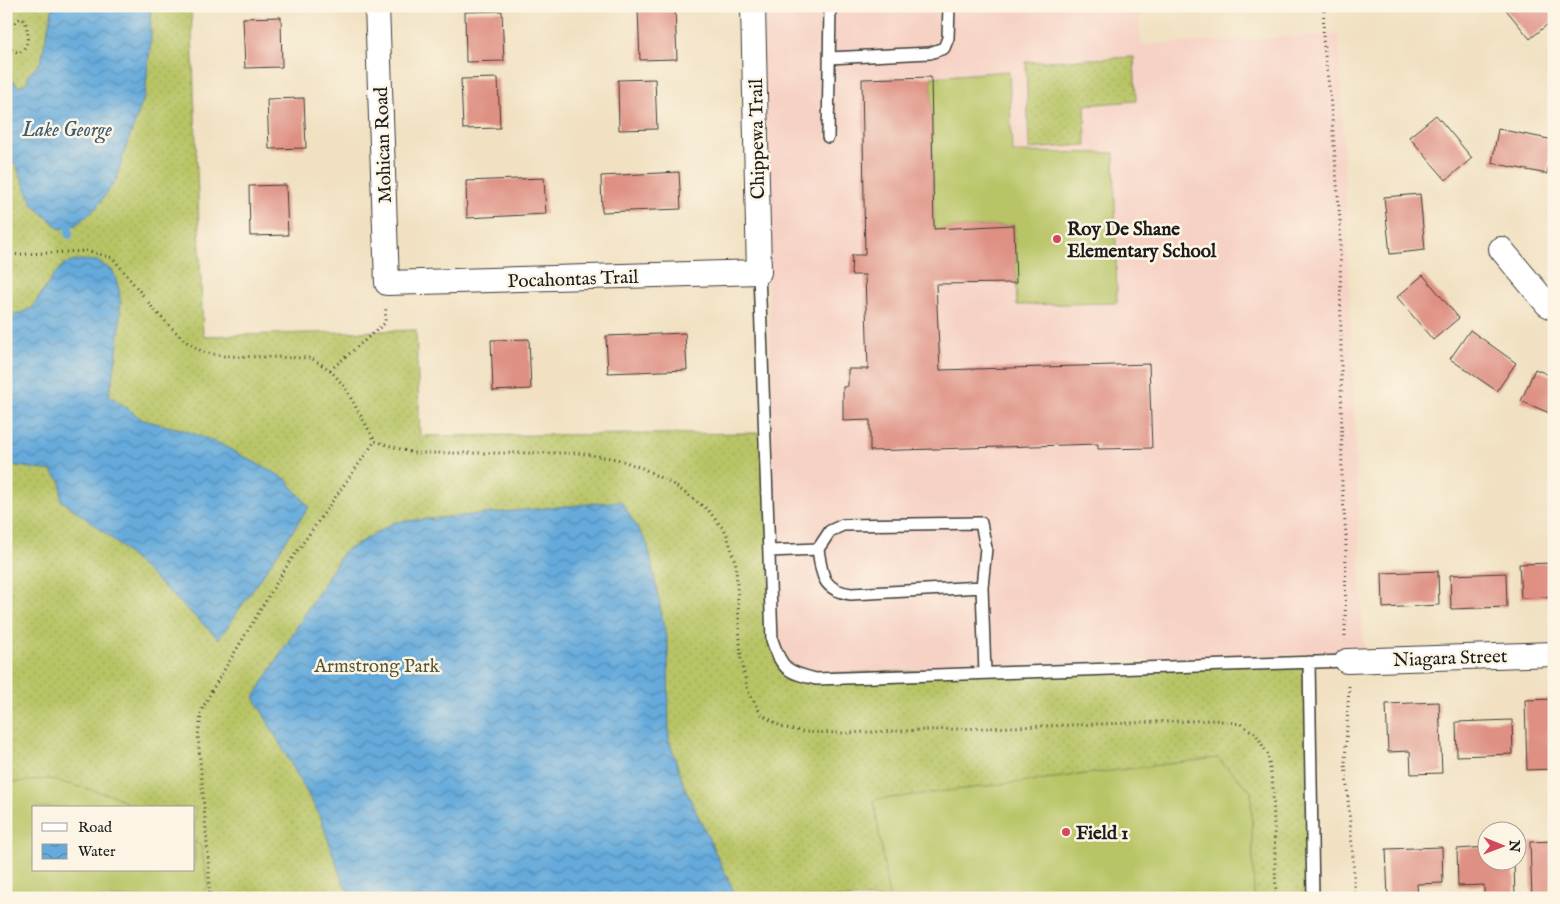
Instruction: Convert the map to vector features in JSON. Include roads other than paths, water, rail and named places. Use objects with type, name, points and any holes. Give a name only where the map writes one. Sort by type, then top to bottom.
[{"type":"street","name":"Mohican Road","points":[[377,6],[386,283]]},
{"type":"street","name":"Chippewa Trail","points":[[753,6],[759,272]]},
{"type":"street","points":[[1501,249],[1548,304],[1554,308]]},
{"type":"street","name":"Pocahontas Trail","points":[[386,283],[759,272]]},
{"type":"street","name":"Niagara Street","points":[[1347,661],[1554,654]]},
{"type":"lane","points":[[828,137],[830,6]]},
{"type":"lane","points":[[829,58],[930,53],[944,48],[948,38],[949,6]]},
{"type":"lane","points":[[759,272],[772,640],[779,661],[796,674],[816,679],[1347,661]]},
{"type":"lane","points":[[982,587],[851,594],[836,592],[827,584],[821,569],[818,549],[830,531],[843,525],[981,523],[986,548],[982,587],[985,673]]},
{"type":"lane","points":[[769,551],[818,549]]},
{"type":"lane","points":[[1309,662],[1313,898]]},
{"type":"water","name":"Lake George","points":[[53,6],[150,6],[151,38],[145,95],[116,180],[96,208],[76,225],[60,229],[33,205],[16,165],[6,154],[6,72],[19,87],[26,83],[29,75],[41,61]]},
{"type":"water","points":[[80,260],[97,261],[113,271],[119,288],[120,328],[109,395],[143,420],[184,430],[220,444],[286,479],[309,507],[219,639],[108,535],[61,500],[61,482],[51,471],[6,464],[6,319],[32,308],[54,275],[64,264]]},
{"type":"water","points":[[621,501],[648,545],[668,646],[669,740],[685,788],[737,898],[353,898],[343,883],[320,816],[254,697],[343,552],[395,522]]},
{"type":"waterway","points":[[69,227],[69,235]]},
{"type":"place","name":"Roy De Shane Elementary School","points":[[1057,239]]},
{"type":"place","name":"Field 1","points":[[1066,832]]},
{"type":"park label","name":"Armstrong Park","points":[[377,665]]}]
